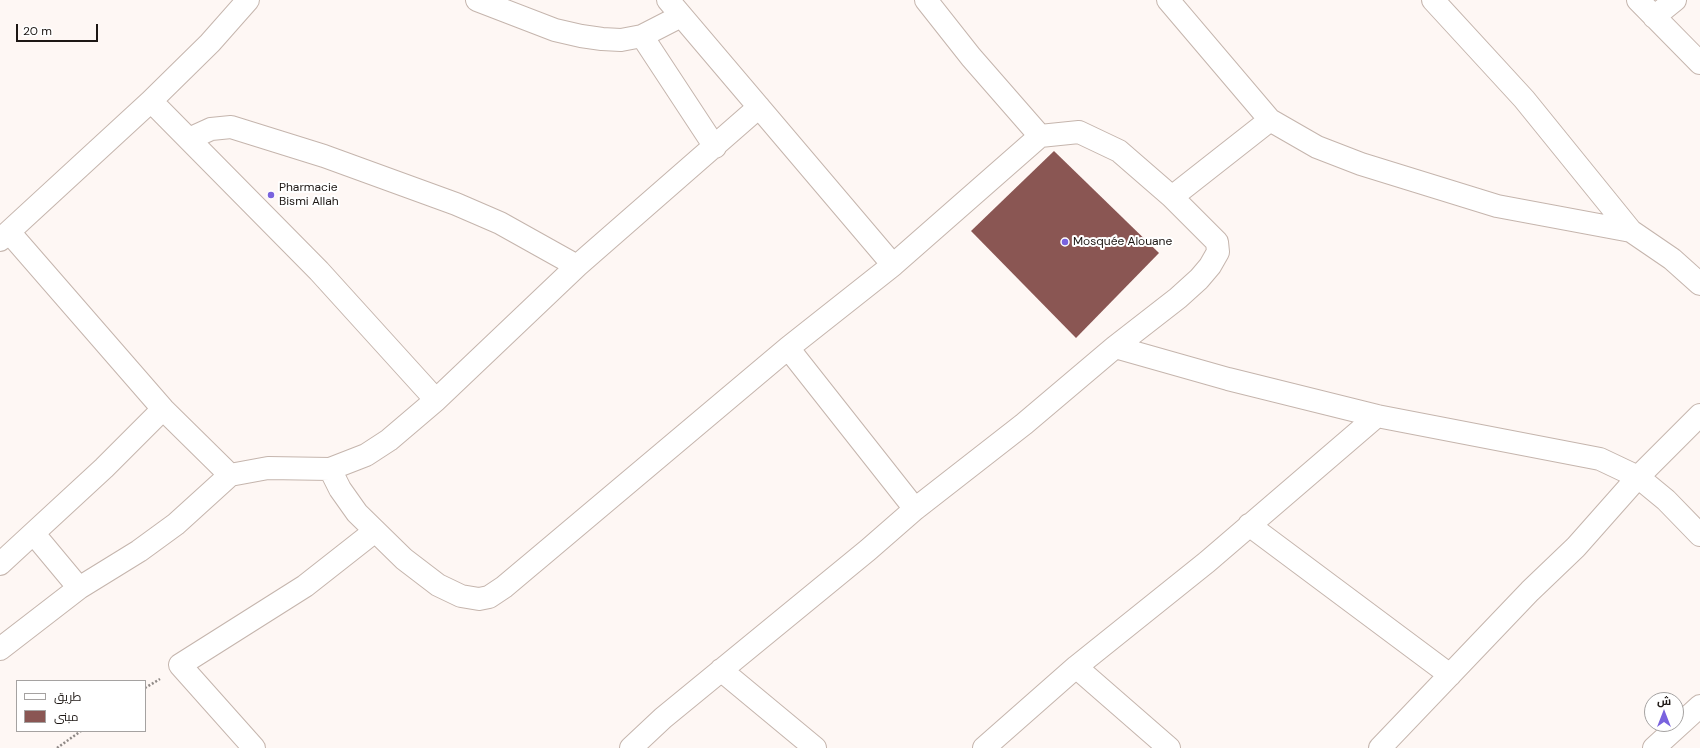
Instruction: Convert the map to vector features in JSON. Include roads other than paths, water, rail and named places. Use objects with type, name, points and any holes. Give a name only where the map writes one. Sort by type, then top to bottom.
[{"type":"street","points":[[230,475],[163,409],[5,236],[151,102],[210,43],[248,0]]},
{"type":"street","points":[[476,0],[555,30],[581,36],[621,40],[642,36],[675,8],[893,265]]},
{"type":"street","points":[[926,0],[971,57],[1040,136]]},
{"type":"street","points":[[1168,0],[1270,120],[1317,147],[1361,164],[1497,206],[1631,231]]},
{"type":"street","points":[[1433,0],[1524,99],[1631,231],[1672,259],[1700,284]]},
{"type":"street","points":[[1638,0],[1700,63]]},
{"type":"street","points":[[1654,17],[1675,0]]},
{"type":"street","points":[[642,36],[715,147]]},
{"type":"street","points":[[151,102],[189,138],[319,271],[436,400]]},
{"type":"street","points":[[0,650],[79,588],[139,551],[176,524],[230,475],[268,468],[330,469],[366,455],[389,440],[436,400],[577,266],[759,107]]},
{"type":"street","points":[[1172,197],[1270,120]]},
{"type":"street","points":[[189,138],[211,130],[231,127],[296,146],[390,180],[500,223],[577,266]]},
{"type":"street","points":[[330,469],[340,489],[357,513],[404,559],[438,585],[461,596],[479,599],[489,597],[504,587],[788,348],[893,265],[1040,136],[1079,132],[1097,139],[1120,151],[1172,197],[1217,242],[1218,252],[1210,266],[1199,279],[1115,347],[1024,424],[915,509],[868,550],[663,718],[631,748]]},
{"type":"street","points":[[1115,347],[1376,416],[1600,459],[1638,478],[1666,500],[1700,535]]},
{"type":"street","points":[[788,348],[915,509]]},
{"type":"street","points":[[0,564],[34,534],[163,409]]},
{"type":"street","points":[[1380,748],[1530,591],[1576,547],[1638,478],[1700,415]]},
{"type":"street","points":[[984,748],[1076,667],[1207,562],[1343,447],[1376,416]]},
{"type":"street","points":[[1249,525],[1450,674]]},
{"type":"street","points":[[254,748],[180,666],[305,586],[375,531]]},
{"type":"street","points":[[34,534],[79,588]]},
{"type":"street","points":[[1076,667],[1169,748]]},
{"type":"street","points":[[721,670],[814,748]]},
{"type":"street","points":[[1654,748],[1700,706]]},
{"type":"place","name":"Pharmacie Bismi Allah","points":[[271,195]]},
{"type":"place","name":"Mosquée Alouane","points":[[1065,242]]}]
